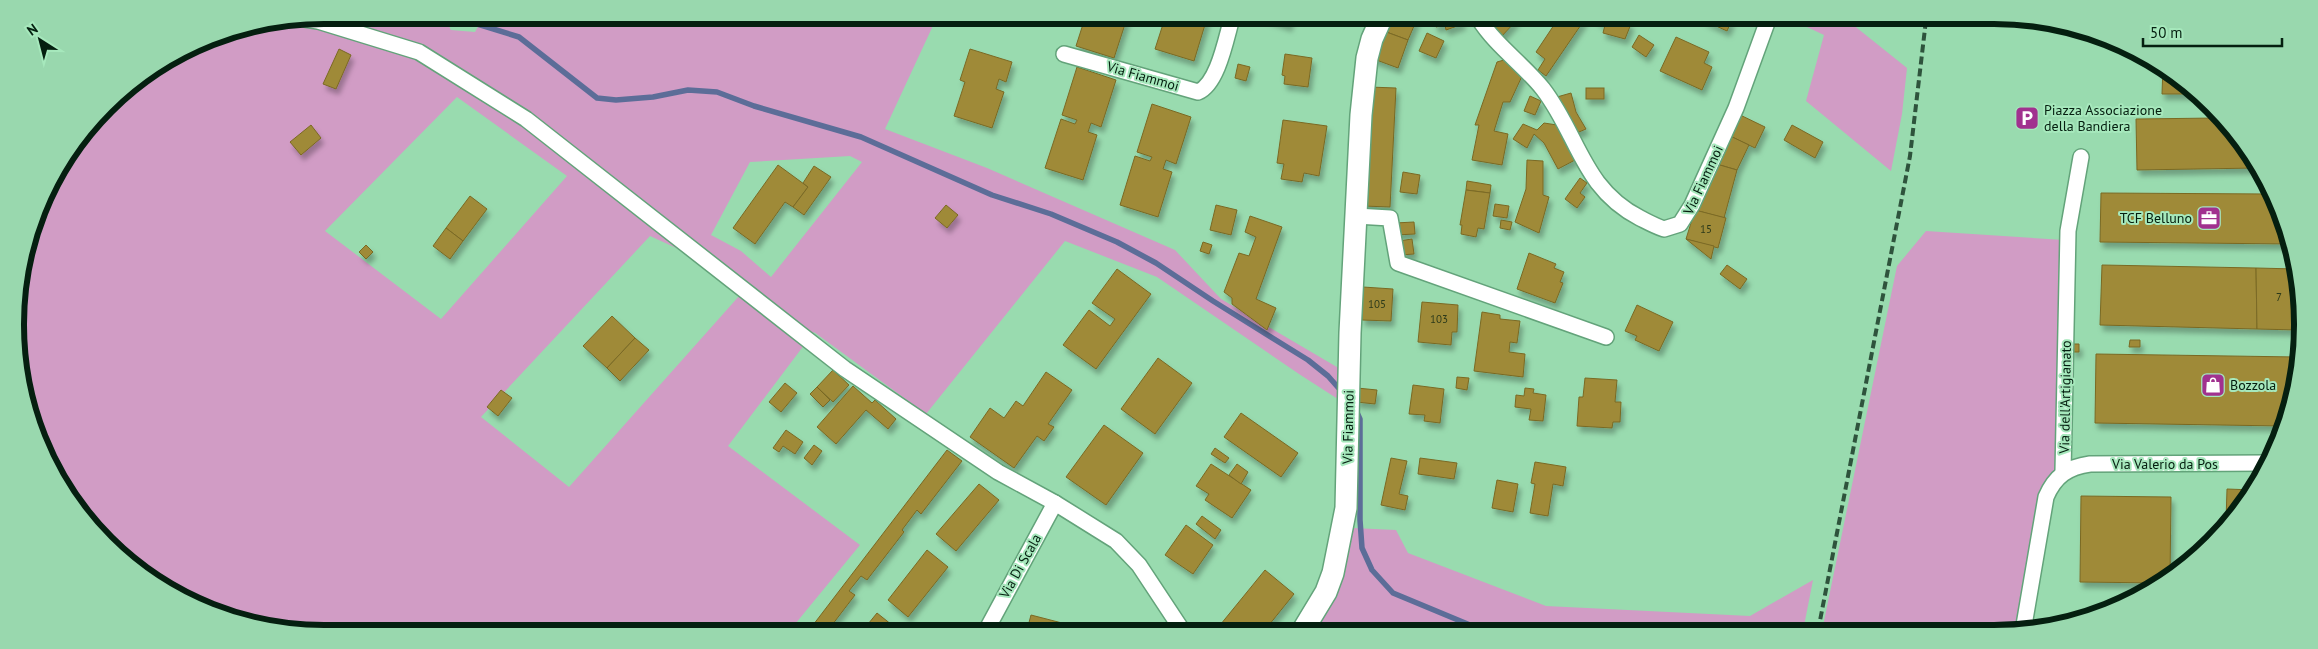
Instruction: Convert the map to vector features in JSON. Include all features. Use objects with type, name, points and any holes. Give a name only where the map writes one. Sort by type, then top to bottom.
[{"type":"street","points":[[331,24],[419,52],[526,119],[845,369],[998,472],[1116,540],[1139,565],[1179,625]]},
{"type":"street","name":"Via Fiammoi","points":[[1064,54],[1198,92],[1213,80],[1230,24]]},
{"type":"street","name":"Via Fiammoi","points":[[1307,625],[1326,592],[1333,573],[1346,508],[1348,384],[1361,115],[1367,58],[1379,24]]},
{"type":"street","name":"Via Fiammoi","points":[[1482,24],[1505,52],[1528,71],[1544,91],[1559,113],[1592,178],[1603,191],[1632,214],[1664,229],[1680,224],[1692,205],[1736,108],[1767,24]]},
{"type":"street","name":"Via dell'Artigianato","points":[[2024,624],[2046,497],[2053,483],[2063,472],[2068,231],[2081,157]]},
{"type":"street","points":[[1356,216],[1390,218],[1398,264],[1606,337]]},
{"type":"street","name":"Via Valerio da Pos","points":[[2063,472],[2072,467],[2090,464],[2260,464]]},
{"type":"street","name":"Via Di Scala","points":[[990,625],[1054,503]]},
{"type":"shaded area","points":[[305,24],[447,24],[451,30],[475,32],[480,24],[934,24],[885,129],[987,168],[1175,250],[1221,299],[1342,370],[1344,403],[1157,277],[1065,241],[926,414],[814,332],[728,446],[860,545],[794,625],[305,625],[247,615],[209,602],[157,575],[126,551],[98,523],[74,492],[47,440],[34,402],[26,364],[24,305],[34,247],[47,209],[64,174],[86,141],[126,98],[141,86],[174,64],[209,47],[247,34],[285,26]],"holes":[[[457,97],[567,176],[441,319],[325,231]],[[850,156],[862,162],[771,277],[741,251],[711,235],[750,162]],[[650,236],[709,263],[740,295],[569,487],[481,417]]]},
{"type":"shaded area","points":[[1801,24],[1852,24],[1907,68],[1902,114],[1891,171],[1806,101],[1824,35]]},
{"type":"shaded area","points":[[1926,231],[2064,240],[2055,468],[2033,596],[2032,623],[2013,625],[1823,625],[1897,266]]},
{"type":"shaded area","points":[[1353,528],[1396,530],[1408,553],[1546,606],[1750,616],[1813,580],[1804,625],[1303,625]]},
{"type":"building","points":[[1083,24],[1125,24],[1114,58],[1076,46]]},
{"type":"building","points":[[1163,24],[1205,24],[1194,61],[1155,49]]},
{"type":"building","points":[[1385,24],[1415,24],[1408,40],[1381,30]]},
{"type":"building","points":[[1435,24],[1463,24],[1446,30],[1445,25],[1436,27]]},
{"type":"building","points":[[1490,24],[1513,24],[1500,38]]},
{"type":"building","points":[[1555,24],[1582,24],[1546,76],[1538,70],[1545,59],[1536,52]]},
{"type":"building","points":[[1603,24],[1631,24],[1625,39],[1603,33],[1605,25]]},
{"type":"building","points":[[1712,24],[1730,24],[1727,31]]},
{"type":"building","points":[[1381,30],[1408,40],[1398,68],[1371,58]]},
{"type":"building","points":[[1427,33],[1444,41],[1436,58],[1419,51]]},
{"type":"building","points":[[1639,35],[1654,45],[1646,57],[1632,47]]},
{"type":"building","points":[[1676,37],[1709,52],[1704,63],[1712,67],[1702,90],[1660,71]]},
{"type":"building","points":[[339,49],[351,55],[336,89],[323,84]]},
{"type":"building","points":[[970,49],[1012,62],[1006,82],[999,79],[996,89],[1004,92],[992,128],[954,116],[965,82],[960,80]]},
{"type":"building","points":[[1285,54],[1312,58],[1308,87],[1284,84],[1285,76],[1282,75]]},
{"type":"building","points":[[1504,60],[1523,74],[1510,102],[1503,102],[1494,131],[1508,134],[1502,165],[1472,160],[1479,125],[1475,125],[1497,62]]},
{"type":"building","points":[[1238,64],[1250,67],[1246,81],[1235,78]]},
{"type":"building","points":[[1077,67],[1116,80],[1101,127],[1091,123],[1088,132],[1097,135],[1083,180],[1045,168],[1061,119],[1075,124],[1077,120],[1062,115]]},
{"type":"building","points":[[2163,75],[2187,94],[2162,94]]},
{"type":"building","points":[[1369,87],[1396,88],[1390,207],[1363,206]]},
{"type":"building","points":[[1586,88],[1604,88],[1604,99],[1586,99]]},
{"type":"building","points":[[1571,93],[1576,112],[1586,129],[1572,135],[1557,97]]},
{"type":"building","points":[[1530,96],[1541,101],[1535,115],[1524,111]]},
{"type":"building","points":[[1152,104],[1191,117],[1176,164],[1166,160],[1163,169],[1172,172],[1158,217],[1120,205],[1135,156],[1150,161],[1152,157],[1137,152]]},
{"type":"building","points":[[1736,113],[1765,127],[1755,148],[1726,134]]},
{"type":"building","points":[[2212,118],[2232,141],[2251,168],[2137,170],[2136,119]]},
{"type":"building","points":[[1283,120],[1327,126],[1319,176],[1304,173],[1302,182],[1281,179],[1284,164],[1277,163]]},
{"type":"building","points":[[1544,123],[1557,125],[1575,160],[1558,169],[1544,143],[1534,134],[1527,148],[1513,139],[1523,124],[1537,130]]},
{"type":"building","points":[[311,125],[321,138],[301,155],[290,142]]},
{"type":"building","points":[[1792,125],[1823,142],[1815,158],[1784,140]]},
{"type":"building","points":[[1726,134],[1749,145],[1737,170],[1713,163]]},
{"type":"building","points":[[1527,160],[1543,161],[1543,195],[1549,197],[1539,233],[1515,222],[1526,189]]},
{"type":"building","points":[[1713,163],[1737,170],[1724,218],[1695,210]]},
{"type":"building","points":[[778,165],[808,187],[793,207],[785,202],[755,244],[733,228]]},
{"type":"building","points":[[814,166],[831,177],[804,215],[793,207],[808,187],[803,183]]},
{"type":"building","points":[[1403,172],[1420,175],[1417,194],[1400,192]]},
{"type":"building","points":[[1580,178],[1587,183],[1580,193],[1585,197],[1577,208],[1565,199]]},
{"type":"building","points":[[1467,181],[1491,185],[1490,193],[1466,190]]},
{"type":"building","points":[[1466,190],[1490,193],[1484,229],[1478,228],[1476,237],[1461,234],[1462,225],[1460,225]]},
{"type":"building","points":[[2101,193],[2264,194],[2283,244],[2100,242]]},
{"type":"building","points":[[470,196],[487,209],[463,241],[446,228]]},
{"type":"building","points":[[1495,204],[1509,206],[1507,218],[1493,216]]},
{"type":"building","points":[[946,205],[958,215],[947,228],[935,218]]},
{"type":"building","points":[[1216,205],[1237,210],[1231,235],[1210,230]]},
{"type":"building","points":[[1695,210],[1726,218],[1718,248],[1686,239]]},
{"type":"building","points":[[1250,216],[1282,227],[1256,299],[1276,308],[1267,330],[1232,304],[1232,298],[1224,292],[1239,253],[1249,256],[1256,237],[1245,232]]},
{"type":"building","points":[[1501,220],[1512,222],[1510,230],[1500,228]]},
{"type":"building","points":[[1414,222],[1415,234],[1396,235],[1395,223]]},
{"type":"building","points":[[446,228],[463,241],[450,259],[433,246]]},
{"type":"building","points":[[1412,239],[1414,254],[1401,255],[1399,241]]},
{"type":"building","points":[[1686,239],[1714,246],[1711,259]]},
{"type":"building","points":[[1203,242],[1212,245],[1209,254],[1200,251]]},
{"type":"building","points":[[366,245],[373,252],[366,259],[359,252]]},
{"type":"building","points":[[1529,253],[1556,264],[1554,268],[1564,272],[1560,282],[1563,283],[1555,303],[1517,289]]},
{"type":"building","points":[[1727,265],[1747,279],[1740,289],[1720,274]]},
{"type":"building","points":[[2102,265],[2256,268],[2257,329],[2100,325]]},
{"type":"building","points":[[2256,268],[2289,269],[2294,305],[2294,330],[2257,329]]},
{"type":"building","points":[[1117,269],[1151,294],[1096,369],[1063,345],[1089,310],[1110,326],[1115,319],[1092,303]]},
{"type":"building","points":[[1363,287],[1393,289],[1391,321],[1362,320]]},
{"type":"building","points":[[1422,302],[1458,305],[1457,332],[1452,332],[1451,345],[1418,342]]},
{"type":"building","points":[[1637,305],[1673,322],[1659,351],[1635,340],[1637,336],[1625,331]]},
{"type":"building","points":[[1482,312],[1500,315],[1500,319],[1520,321],[1517,343],[1510,342],[1509,352],[1525,354],[1523,377],[1474,371]]},
{"type":"building","points":[[612,316],[635,338],[607,368],[583,346]]},
{"type":"building","points":[[635,338],[649,350],[620,381],[607,368]]},
{"type":"building","points":[[2130,340],[2140,340],[2140,347],[2129,347]]},
{"type":"building","points":[[2073,344],[2079,344],[2079,352],[2072,352]]},
{"type":"building","points":[[2096,354],[2293,357],[2284,402],[2276,426],[2095,423]]},
{"type":"building","points":[[1158,358],[1192,383],[1155,434],[1121,409]]},
{"type":"building","points":[[833,370],[849,385],[833,402],[817,387]]},
{"type":"building","points":[[1046,372],[1072,390],[1048,424],[1054,427],[1044,441],[1037,436],[1014,468],[970,437],[990,408],[1004,418],[1016,401],[1023,406]]},
{"type":"building","points":[[1457,377],[1469,378],[1467,390],[1456,388]]},
{"type":"building","points":[[1585,378],[1617,380],[1615,402],[1621,402],[1620,422],[1613,422],[1612,428],[1577,426],[1579,397],[1583,397]]},
{"type":"building","points":[[785,383],[797,393],[781,412],[769,402]]},
{"type":"building","points":[[1413,385],[1444,389],[1440,423],[1424,421],[1425,415],[1409,414]]},
{"type":"building","points":[[853,386],[872,403],[875,400],[896,419],[888,429],[866,410],[836,444],[817,427]]},
{"type":"building","points":[[817,387],[830,400],[823,407],[810,394]]},
{"type":"building","points":[[1357,388],[1377,390],[1375,404],[1356,402]]},
{"type":"building","points":[[1525,388],[1534,389],[1533,393],[1546,395],[1543,421],[1529,420],[1531,409],[1515,407],[1516,395],[1524,396]]},
{"type":"building","points":[[501,390],[512,398],[498,416],[487,407]]},
{"type":"building","points":[[1241,413],[1298,453],[1281,477],[1224,437]]},
{"type":"building","points":[[1104,425],[1143,453],[1106,505],[1066,477]]},
{"type":"building","points":[[786,430],[803,442],[795,454],[783,446],[779,452],[773,448]]},
{"type":"building","points":[[814,445],[822,451],[812,465],[804,458]]},
{"type":"building","points":[[1215,448],[1229,458],[1225,463],[1211,454]]},
{"type":"building","points":[[947,450],[962,461],[921,514],[917,510],[902,530],[904,532],[867,580],[861,576],[849,591],[855,595],[832,625],[813,625]]},
{"type":"building","points":[[1391,458],[1407,461],[1399,494],[1408,496],[1405,510],[1381,505]]},
{"type":"building","points":[[1420,458],[1457,463],[1454,479],[1418,474]]},
{"type":"building","points":[[1535,462],[1566,467],[1563,486],[1553,484],[1548,516],[1530,513],[1535,484],[1531,483]]},
{"type":"building","points":[[1211,464],[1251,490],[1232,518],[1205,500],[1209,494],[1196,486]]},
{"type":"building","points":[[1237,464],[1248,472],[1241,484],[1229,475]]},
{"type":"building","points":[[1497,480],[1518,484],[1513,512],[1492,508]]},
{"type":"building","points":[[979,484],[999,500],[956,551],[936,534]]},
{"type":"building","points":[[2227,489],[2245,490],[2244,492],[2226,515]]},
{"type":"building","points":[[2081,496],[2171,497],[2170,568],[2148,583],[2080,582]]},
{"type":"building","points":[[1202,516],[1221,530],[1215,539],[1196,524]]},
{"type":"building","points":[[1186,525],[1213,545],[1193,574],[1165,555]]},
{"type":"building","points":[[927,550],[948,567],[908,617],[888,600]]},
{"type":"building","points":[[1265,570],[1294,594],[1269,625],[1220,625]]},
{"type":"building","points":[[877,613],[892,625],[867,625]]},
{"type":"building","points":[[1031,615],[1062,623],[1062,625],[1028,625]]},
{"type":"waterway","points":[[477,24],[519,37],[597,98],[616,100],[653,97],[688,90],[717,92],[754,106],[861,137],[992,195],[1051,214],[1117,242],[1156,263],[1308,360],[1328,376],[1343,393]]},
{"type":"waterway","points":[[1356,410],[1360,419],[1360,520],[1362,548],[1372,570],[1393,593],[1470,625]]},
{"type":"railway","points":[[1819,625],[1910,156],[1926,24]]},
{"type":"place","name":"Piazza Associazione della Bandiera","points":[[2027,118]]},
{"type":"place","name":"TCF Belluno","points":[[2209,218]]},
{"type":"place","name":"Bozzola","points":[[2213,385]]}]
